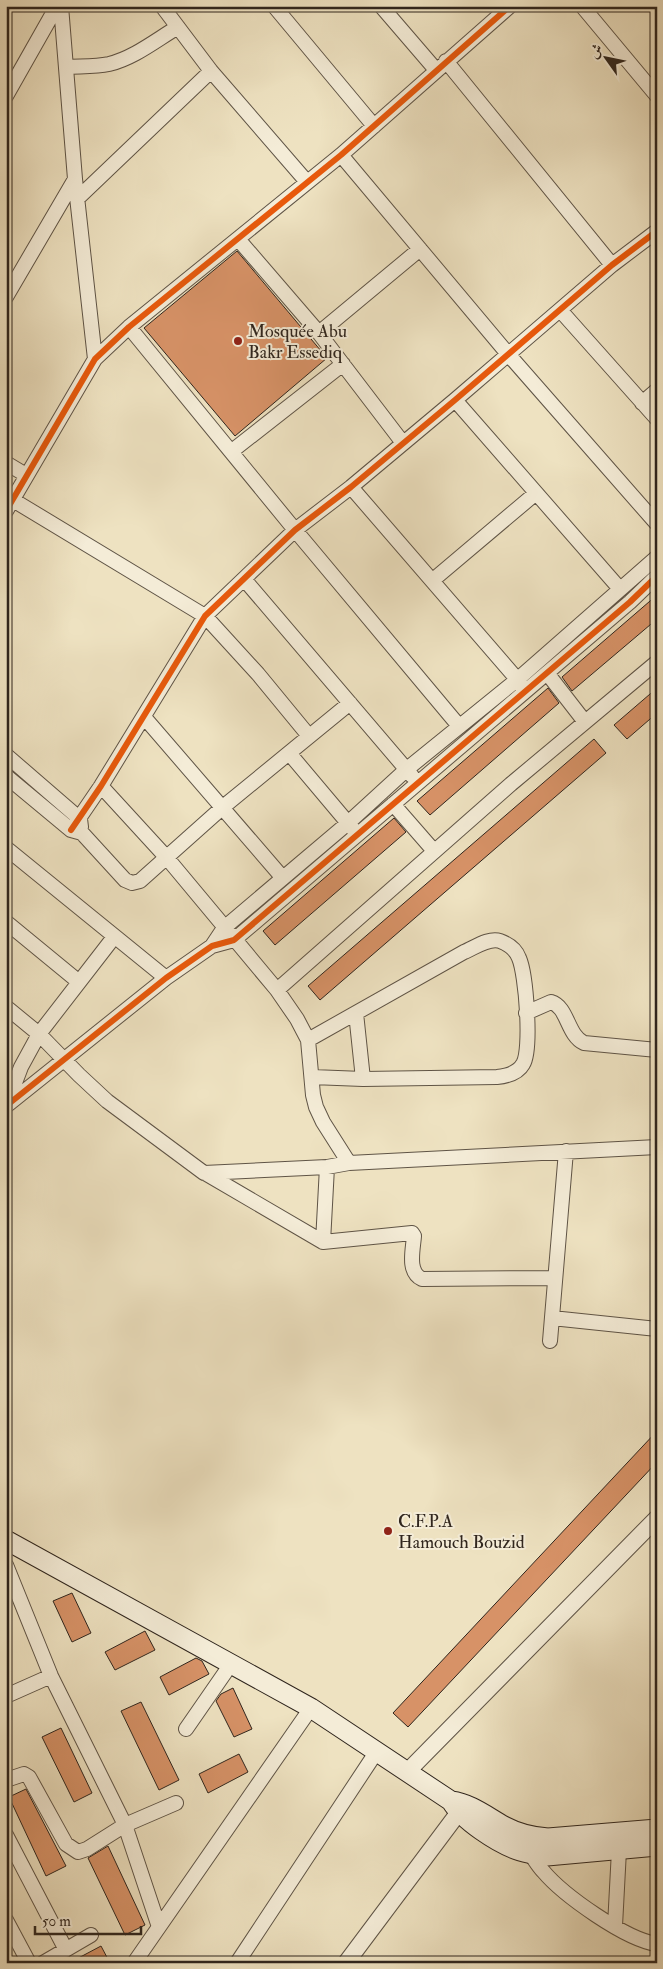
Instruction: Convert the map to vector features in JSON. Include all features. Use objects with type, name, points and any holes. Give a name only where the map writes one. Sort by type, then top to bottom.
[{"type":"main road","points":[[6,1540],[310,1708],[458,1805],[507,1846],[534,1846],[547,1856],[618,1841],[657,1828]]},
{"type":"main road","points":[[618,1841],[657,1846]]},
{"type":"street","points":[[6,96],[57,6]]},
{"type":"street","points":[[61,6],[75,179],[95,359]]},
{"type":"street","points":[[162,6],[211,71],[307,182]]},
{"type":"street","points":[[274,6],[374,126]]},
{"type":"street","points":[[382,6],[441,66],[612,265]]},
{"type":"street","points":[[309,736],[258,674],[205,616],[9,506],[95,359],[129,327],[341,155],[510,6]]},
{"type":"street","points":[[582,6],[657,96]]},
{"type":"street","points":[[66,67],[99,66],[111,63],[137,52],[178,27]]},
{"type":"street","points":[[77,199],[211,71]]},
{"type":"street","points":[[341,155],[508,354],[657,524]]},
{"type":"street","points":[[6,297],[75,179]]},
{"type":"street","points":[[78,827],[205,616],[295,530],[352,487],[612,265],[657,231]]},
{"type":"street","points":[[238,239],[319,333],[403,444]]},
{"type":"street","points":[[319,333],[420,249]]},
{"type":"street","points":[[560,310],[657,419]]},
{"type":"street","points":[[129,327],[459,726]]},
{"type":"street","points":[[232,451],[343,364]]},
{"type":"street","points":[[642,403],[657,390]]},
{"type":"street","points":[[455,400],[620,590]]},
{"type":"street","points":[[6,463],[26,475]]},
{"type":"street","points":[[352,487],[527,691]]},
{"type":"street","points":[[433,580],[536,493]]},
{"type":"street","points":[[212,946],[224,928],[282,877],[348,823],[406,769],[518,679],[657,557]]},
{"type":"street","points":[[6,1106],[166,978],[212,946],[234,940],[527,691],[630,602],[657,576]]},
{"type":"street","points":[[244,579],[418,784]]},
{"type":"street","points":[[277,990],[511,784],[657,662]]},
{"type":"street","points":[[547,673],[585,722]]},
{"type":"street","points":[[6,755],[78,827],[128,882],[132,883],[140,881],[224,807],[350,703]]},
{"type":"street","points":[[144,717],[224,807],[282,877]]},
{"type":"street","points":[[289,753],[358,835]]},
{"type":"street","points":[[6,776],[78,827]]},
{"type":"street","points":[[101,786],[167,858],[277,990],[297,1019],[308,1040],[313,1095],[323,1122],[349,1163]]},
{"type":"street","points":[[393,804],[434,851]]},
{"type":"street","points":[[6,848],[114,938],[166,978]]},
{"type":"street","points":[[6,922],[79,982]]},
{"type":"street","points":[[6,1106],[9,1088],[39,1034],[114,938]]},
{"type":"street","points":[[308,1040],[464,952],[491,940],[499,941],[515,950],[520,959],[528,1043],[523,1065],[508,1076],[362,1079],[312,1077]]},
{"type":"street","points":[[526,1013],[551,1002],[560,1007],[575,1035],[584,1043],[657,1050]]},
{"type":"street","points":[[6,1007],[39,1034],[107,1101],[204,1173],[323,1242],[412,1233],[414,1236],[413,1268],[417,1276],[422,1279],[555,1278]]},
{"type":"street","points":[[356,1013],[362,1079]]},
{"type":"street","points":[[204,1173],[328,1167],[349,1163],[657,1147]]},
{"type":"street","points":[[550,1341],[566,1151]]},
{"type":"street","points":[[323,1242],[328,1167]]},
{"type":"street","points":[[552,1318],[657,1330]]},
{"type":"street","points":[[408,1771],[657,1518]]},
{"type":"street","points":[[6,1565],[51,1676],[124,1826],[159,1926]]},
{"type":"street","points":[[186,1729],[231,1664]]},
{"type":"street","points":[[6,1696],[51,1676]]},
{"type":"street","points":[[139,1961],[159,1926],[310,1708]]},
{"type":"street","points":[[237,1963],[377,1751]]},
{"type":"street","points":[[6,1780],[24,1774],[29,1776],[66,1844],[78,1852],[87,1849],[124,1826],[176,1803]]},
{"type":"street","points":[[347,1962],[458,1805]]},
{"type":"street","points":[[6,1835],[66,1950]]},
{"type":"street","points":[[615,1926],[618,1841]]},
{"type":"street","points":[[534,1846],[542,1870],[559,1887],[595,1914],[615,1926],[635,1937],[657,1944]]},
{"type":"street","points":[[6,1920],[29,1963]]},
{"type":"street","points":[[43,1963],[91,1935]]},
{"type":"building","name":"Mosquée Abu Bakr Essediq","points":[[237,251],[327,358],[235,436],[144,328]]},
{"type":"building","points":[[657,595],[657,619],[572,691],[562,677]]},
{"type":"building","points":[[548,688],[559,703],[430,815],[417,801]]},
{"type":"building","points":[[657,688],[657,713],[627,739],[614,725]]},
{"type":"building","points":[[594,739],[606,753],[320,1000],[308,986]]},
{"type":"building","points":[[394,818],[406,832],[275,945],[263,931]]},
{"type":"building","points":[[657,1431],[657,1462],[408,1727],[393,1713]]},
{"type":"building","points":[[72,1593],[91,1633],[72,1642],[53,1601]]},
{"type":"building","points":[[145,1631],[155,1650],[115,1670],[105,1652]]},
{"type":"building","points":[[196,1658],[202,1661],[209,1674],[169,1695],[160,1677]]},
{"type":"building","points":[[233,1688],[252,1729],[234,1737],[216,1701],[221,1694]]},
{"type":"building","points":[[141,1702],[179,1780],[159,1790],[121,1711]]},
{"type":"building","points":[[61,1728],[92,1793],[74,1802],[42,1737]]},
{"type":"building","points":[[239,1754],[248,1772],[208,1793],[199,1774]]},
{"type":"building","points":[[26,1789],[66,1866],[46,1876],[9,1797]]},
{"type":"building","points":[[108,1846],[145,1925],[125,1935],[88,1858]]},
{"type":"building","points":[[101,1946],[110,1963],[69,1963]]},
{"type":"cycle path","points":[[6,511],[95,359],[129,327],[341,155],[510,6]]},
{"type":"cycle path","points":[[71,830],[101,786],[205,616],[295,530],[351,487],[612,265],[657,231]]},
{"type":"cycle path","points":[[6,1106],[166,978],[212,946],[234,940],[630,602],[657,576]]},
{"type":"place","name":"Mosquée Abu Bakr Essediq","points":[[238,341]]},
{"type":"place","name":"C.F.P.A Hamouch Bouzid","points":[[388,1531]]}]
